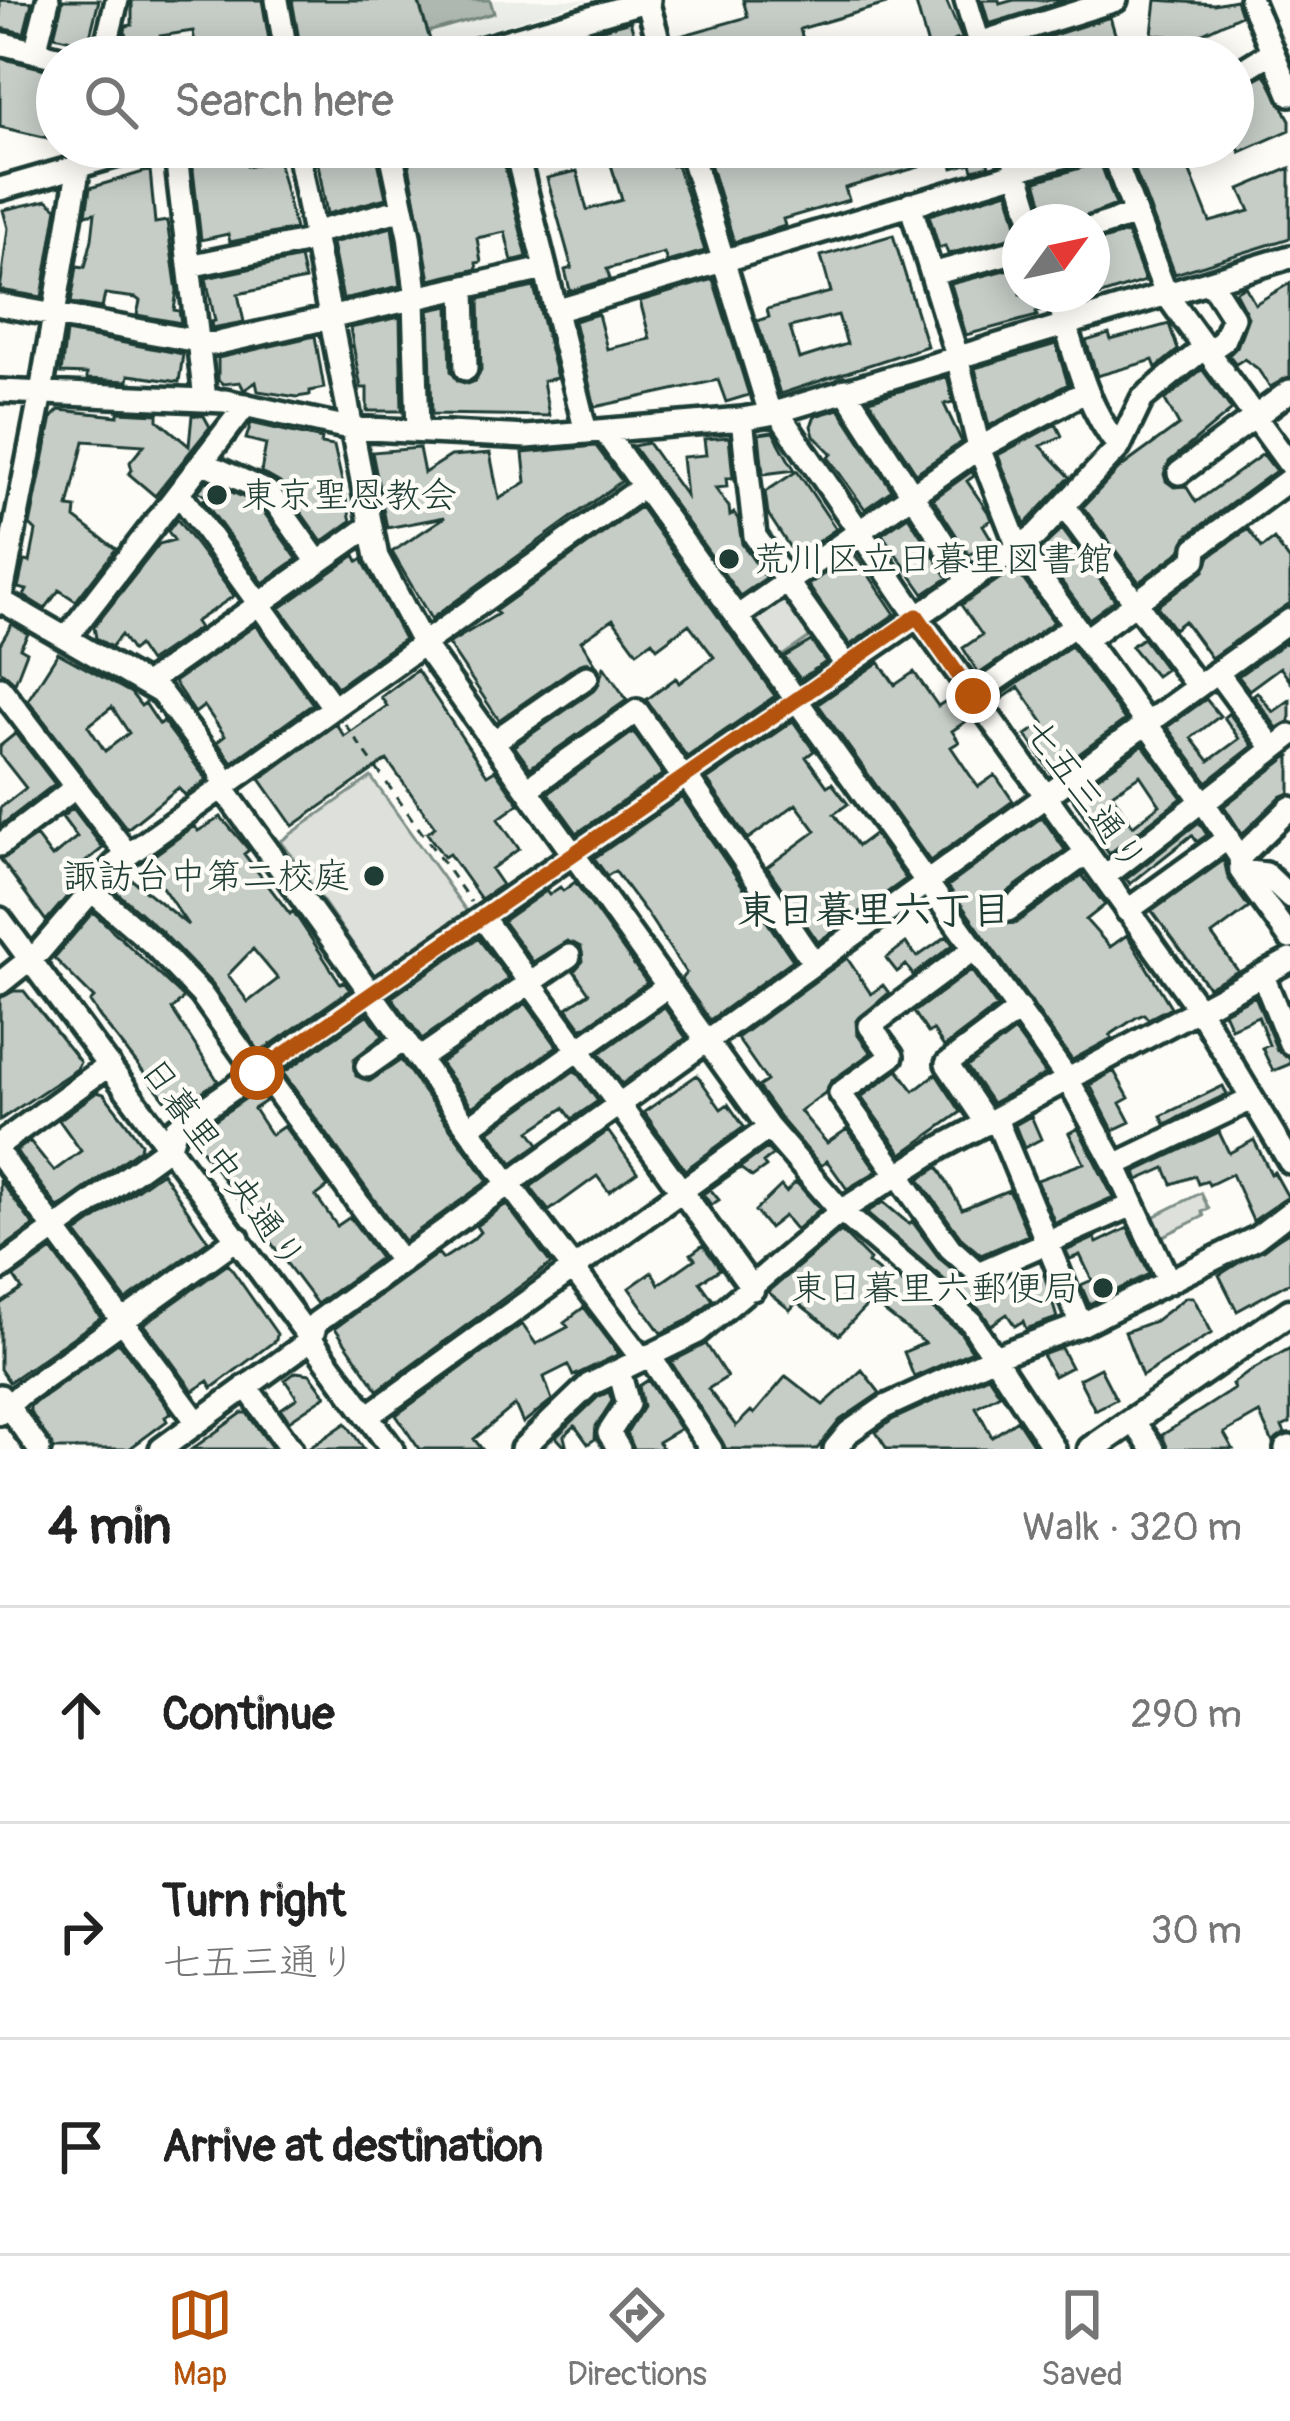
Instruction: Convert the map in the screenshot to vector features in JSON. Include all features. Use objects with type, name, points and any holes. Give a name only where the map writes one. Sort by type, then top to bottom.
[{"type":"main road","points":[[1091,1449],[1290,1312]]},
{"type":"street","points":[[47,36],[48,0]]},
{"type":"street","points":[[109,36],[117,0]]},
{"type":"street","points":[[277,0],[283,36]]},
{"type":"street","points":[[536,36],[648,0],[657,36]]},
{"type":"street","points":[[967,0],[977,36]]},
{"type":"street","points":[[1251,0],[1290,94]]},
{"type":"street","points":[[1017,36],[1103,2]]},
{"type":"street","points":[[0,44],[36,52]]},
{"type":"street","points":[[1254,63],[1272,52]]},
{"type":"street","points":[[0,189],[52,168]]},
{"type":"street","points":[[77,168],[40,393],[11,485],[1,601],[161,693],[468,1128],[711,1449]]},
{"type":"street","points":[[177,168],[205,399]]},
{"type":"street","points":[[301,168],[377,556],[423,644],[769,1128],[841,1211],[953,1303],[1054,1449]]},
{"type":"street","points":[[395,168],[415,300],[418,431]]},
{"type":"street","points":[[519,168],[555,310],[596,432],[644,486],[1070,1081],[1169,1282]]},
{"type":"street","name":"七五三通り","points":[[695,168],[774,413],[1198,1008],[1290,1162]]},
{"type":"street","points":[[1016,168],[1027,204]]},
{"type":"street","points":[[555,310],[1027,168]]},
{"type":"street","points":[[1118,168],[1166,294],[1290,465]]},
{"type":"street","points":[[910,204],[957,356],[979,448],[1018,547],[1203,802],[1290,938]]},
{"type":"street","points":[[189,266],[314,237],[404,208]]},
{"type":"street","points":[[1110,222],[1136,214]]},
{"type":"street","points":[[932,274],[1002,255]]},
{"type":"street","points":[[0,392],[205,399],[349,428],[527,437],[742,419],[1290,257]]},
{"type":"street","points":[[0,305],[214,344],[544,269]]},
{"type":"street","points":[[0,1269],[170,1146],[176,1128],[1018,547],[1065,507],[1119,447],[1142,399],[1223,340],[1233,317],[1210,281]]},
{"type":"street","points":[[464,290],[466,369]]},
{"type":"street","points":[[1062,312],[1085,392],[1103,428],[1119,447]]},
{"type":"street","points":[[844,390],[968,581]]},
{"type":"street","points":[[1179,473],[1290,391]]},
{"type":"street","points":[[738,616],[979,448],[1085,392]]},
{"type":"street","points":[[67,637],[246,405]]},
{"type":"street","points":[[742,419],[754,536],[847,666]]},
{"type":"street","points":[[204,463],[268,492],[318,562]]},
{"type":"street","points":[[973,696],[1136,603],[1195,560],[1196,548],[1290,479]]},
{"type":"street","points":[[0,982],[29,959],[128,855],[644,486]]},
{"type":"street","points":[[179,493],[334,708]]},
{"type":"street","points":[[1065,507],[1197,686]]},
{"type":"street","points":[[146,684],[370,526]]},
{"type":"street","points":[[161,1449],[311,1340],[316,1324],[1290,620]]},
{"type":"street","points":[[1103,877],[1281,742],[1217,672]]},
{"type":"street","points":[[493,742],[587,677]]},
{"type":"street","points":[[0,688],[128,855]]},
{"type":"street","points":[[527,789],[637,711],[814,963]]},
{"type":"street","points":[[0,845],[76,787]]},
{"type":"street","points":[[1127,911],[1236,855],[1290,808]]},
{"type":"street","points":[[1008,910],[1087,853]]},
{"type":"street","points":[[1236,855],[1290,897]]},
{"type":"street","points":[[92,891],[201,994],[401,1262]]},
{"type":"street","points":[[482,917],[753,1289]]},
{"type":"street","name":"日暮里中央通り","points":[[0,919],[392,1449]]},
{"type":"street","points":[[976,948],[870,1026],[892,1056],[840,1094],[950,1248],[978,1273],[1133,1205]]},
{"type":"street","points":[[418,1059],[569,956]]},
{"type":"street","points":[[522,1449],[548,1440],[589,1385],[698,1332],[841,1211],[899,1174],[1290,960]]},
{"type":"street","points":[[1263,976],[1290,1042]]},
{"type":"street","points":[[468,1128],[668,986]]},
{"type":"street","points":[[1020,1009],[947,1064],[991,1121],[1081,1325]]},
{"type":"street","points":[[367,1066],[405,1040]]},
{"type":"street","points":[[0,1144],[109,1065]]},
{"type":"street","points":[[1115,1166],[1252,1099]]},
{"type":"street","points":[[368,1416],[769,1128]]},
{"type":"street","points":[[0,1156],[197,1422]]},
{"type":"street","points":[[835,1449],[849,1432],[885,1407],[994,1357],[1081,1325],[1256,1238],[1290,1212]]},
{"type":"street","points":[[39,1449],[2,1405],[238,1238]]},
{"type":"street","points":[[619,1371],[628,1404],[610,1432],[619,1449]]},
{"type":"street","points":[[246,1386],[291,1449]]},
{"type":"street","points":[[1133,1421],[1153,1449]]},
{"type":"path","points":[[334,708],[482,917]]},
{"type":"shaded area","points":[[349,0],[588,0],[469,36],[359,36]]},
{"type":"shaded area","points":[[490,0],[494,13],[428,32],[419,2]]},
{"type":"shaded area","points":[[790,593],[817,632],[776,660],[749,622]]},
{"type":"shaded area","name":"諏訪台中第二校庭","points":[[371,777],[467,912],[375,976],[281,841]]},
{"type":"shaded area","points":[[1201,1193],[1209,1209],[1202,1212],[1204,1216],[1155,1240],[1145,1221]]},
{"type":"building","points":[[0,0],[32,2],[24,33],[0,28]]},
{"type":"building","points":[[63,0],[99,0],[90,36],[54,36]]},
{"type":"building","points":[[132,0],[262,0],[268,36],[194,36],[193,31],[126,36],[126,26],[132,25]]},
{"type":"building","points":[[292,0],[418,0],[429,36],[298,36]]},
{"type":"building","points":[[743,0],[886,0],[886,4],[800,29],[802,36],[680,36],[748,17]]},
{"type":"building","points":[[915,0],[946,0],[961,36],[925,36]]},
{"type":"building","points":[[982,0],[999,0],[1000,4],[1066,0],[989,24]]},
{"type":"building","points":[[1156,0],[1214,4],[1236,0],[1241,15],[1203,36],[1152,34]]},
{"type":"building","points":[[1110,17],[1116,36],[1051,36]]},
{"type":"building","points":[[630,21],[635,36],[579,36]]},
{"type":"building","points":[[0,58],[36,67],[36,135],[0,127]]},
{"type":"building","points":[[1265,74],[1290,120],[1290,130],[1254,146],[1254,80]]},
{"type":"building","points":[[193,168],[280,168],[295,229],[230,242],[228,234],[201,240]]},
{"type":"building","points":[[319,168],[380,168],[386,198],[327,214]]},
{"type":"building","points":[[410,168],[505,168],[527,257],[512,261],[505,232],[477,238],[481,262],[476,263],[477,269],[430,280]]},
{"type":"building","points":[[612,168],[678,168],[705,251],[667,262],[664,253],[607,269],[610,279],[567,292],[565,270],[572,268],[547,178],[577,171],[587,210],[622,200]]},
{"type":"building","points":[[711,168],[915,168],[845,188],[849,200],[783,219],[785,226],[734,242]]},
{"type":"building","points":[[1080,168],[1102,168],[1116,205],[1110,207],[1043,204],[1036,181]]},
{"type":"building","points":[[1134,168],[1188,168],[1210,222],[1250,211],[1240,189],[1290,168],[1290,238],[1175,274]]},
{"type":"building","points":[[150,170],[155,223],[167,221],[177,291],[174,310],[179,311],[181,323],[137,315],[140,301],[136,298],[105,294],[102,308],[71,303],[77,266],[85,267],[92,239],[95,213],[86,215],[90,188]]},
{"type":"building","points":[[1008,191],[1012,204],[1002,204],[1002,240],[948,254],[945,246],[939,248],[929,215]]},
{"type":"building","points":[[47,200],[57,208],[42,297],[0,290],[8,228],[3,210]]},
{"type":"building","points":[[392,227],[400,286],[343,299],[332,243]]},
{"type":"building","points":[[1127,233],[1145,281],[1110,292],[1110,238]]},
{"type":"building","points":[[893,235],[927,346],[780,394],[757,321],[769,317],[767,309],[831,292],[821,256]],"holes":[[[838,315],[847,344],[799,359],[790,327]]]},
{"type":"building","points":[[300,258],[305,280],[238,294],[244,322],[212,328],[215,321],[206,278]]},
{"type":"building","points":[[1002,271],[1002,312],[1036,312],[1037,316],[966,335],[951,284]]},
{"type":"building","points":[[713,279],[749,395],[726,402],[718,380],[595,407],[574,321],[598,314],[607,349],[650,339],[640,301]]},
{"type":"building","points":[[1290,283],[1290,376],[1270,387],[1257,368],[1244,359],[1236,364],[1229,355],[1248,317],[1235,292],[1245,286],[1255,304]]},
{"type":"building","points":[[534,287],[557,378],[543,381],[549,416],[432,414],[429,310],[449,306],[451,371],[458,381],[468,384],[481,370],[479,299]]},
{"type":"building","points":[[400,317],[402,411],[367,411],[367,388],[361,388],[350,328]]},
{"type":"building","points":[[1169,324],[1178,350],[1156,368],[1153,360],[1097,376],[1086,341],[1109,334],[1111,340]]},
{"type":"building","points":[[66,332],[183,354],[179,382],[129,375],[128,381],[87,379],[87,374],[61,373]]},
{"type":"building","points":[[315,336],[324,388],[310,395],[258,391],[256,382],[244,390],[240,382],[218,380],[218,358]]},
{"type":"building","points":[[1056,344],[1068,384],[989,426],[975,368]]},
{"type":"building","points":[[1202,369],[1232,410],[1169,462],[1166,481],[1174,487],[1186,486],[1196,502],[1263,454],[1276,471],[1187,536],[1181,551],[1139,582],[1083,507],[1120,468],[1179,425],[1165,400]]},
{"type":"building","points":[[947,377],[953,402],[944,404],[962,442],[916,473],[869,400]]},
{"type":"building","points":[[839,409],[892,490],[865,509],[811,426],[815,416]]},
{"type":"building","points":[[59,410],[118,416],[118,412],[158,414],[158,420],[189,446],[192,415],[204,416],[210,427],[155,496],[129,474],[130,462],[144,445],[84,441],[68,507],[76,508],[75,518],[116,549],[76,601],[59,590],[45,609],[24,596],[27,590],[18,588],[24,561],[30,562],[36,531],[30,525],[52,417]]},
{"type":"building","points":[[251,423],[334,446],[351,521],[322,542],[280,483],[261,472],[266,444],[246,439]]},
{"type":"building","points":[[1056,424],[1062,436],[1041,446],[1070,477],[1025,524],[998,455]]},
{"type":"building","points":[[773,432],[795,470],[763,474],[759,434]]},
{"type":"building","points":[[729,437],[733,478],[726,478],[727,487],[715,488],[730,516],[734,513],[738,519],[742,544],[766,578],[740,596],[633,446],[648,443],[686,496],[682,457],[706,455],[704,439]]},
{"type":"building","points":[[596,446],[622,481],[431,619],[392,552],[445,517],[387,528],[372,452],[419,448],[424,473],[451,456],[490,453],[499,499],[526,482],[523,453]]},
{"type":"building","points":[[797,471],[836,529],[796,557],[768,514],[765,492]]},
{"type":"building","points":[[972,471],[974,476],[967,481],[988,512],[991,520],[983,525],[992,540],[969,555],[933,499]]},
{"type":"building","points":[[207,481],[258,504],[297,559],[263,583],[203,500],[207,497],[198,491]]},
{"type":"building","points":[[640,507],[775,696],[687,757],[646,700],[714,657],[689,624],[657,648],[652,641],[637,652],[613,619],[581,641],[598,668],[587,662],[578,665],[499,720],[448,644],[498,614],[495,611]]},
{"type":"building","points":[[908,516],[948,578],[924,594],[882,534]]},
{"type":"building","points":[[177,519],[234,596],[195,622],[199,628],[149,662],[138,646],[132,651],[121,635],[111,647],[96,638],[94,627],[159,544],[174,540],[168,531]]},
{"type":"building","points":[[1062,529],[1115,600],[1089,619],[1039,551]]},
{"type":"building","points":[[1248,529],[1262,548],[1274,539],[1290,561],[1290,603],[1211,658],[1184,621],[1174,629],[1157,606],[1204,571],[1210,556]]},
{"type":"building","points":[[854,553],[895,614],[850,645],[808,585]]},
{"type":"building","points":[[355,555],[358,561],[362,559],[404,639],[337,687],[280,608]]},
{"type":"building","points":[[1015,568],[1054,622],[979,674],[963,648],[982,635],[961,605]]},
{"type":"building","points":[[12,624],[28,634],[20,648],[27,652],[15,683],[0,670],[0,644]]},
{"type":"building","points":[[256,625],[313,704],[232,762],[217,742],[225,736],[204,706],[195,713],[174,682]]},
{"type":"building","points":[[1143,638],[1166,669],[1156,676],[1131,646]]},
{"type":"building","points":[[811,641],[826,662],[800,679],[784,657]]},
{"type":"building","points":[[1286,642],[1290,681],[1280,667],[1249,690],[1238,676]]},
{"type":"building","points":[[1071,646],[1125,720],[1052,774],[1026,735],[1044,723],[1019,687],[997,698]]},
{"type":"building","points":[[58,653],[131,693],[141,706],[145,703],[207,780],[185,795],[178,788],[127,829],[28,700]],"holes":[[[112,707],[129,733],[105,751],[88,726]]]},
{"type":"building","points":[[879,662],[895,685],[914,672],[938,706],[949,699],[965,722],[952,731],[959,742],[951,747],[978,787],[995,775],[1013,801],[930,861],[818,704]]},
{"type":"building","points":[[604,667],[627,700],[530,768],[514,746],[596,689]]},
{"type":"building","points":[[417,670],[487,775],[495,770],[519,804],[498,819],[519,849],[491,869],[502,885],[481,899],[449,854],[444,857],[427,833],[435,827],[387,760],[293,826],[260,779],[336,724],[344,736],[387,706],[381,697]]},
{"type":"building","points":[[1257,692],[1273,712],[1290,700],[1290,721],[1277,728],[1253,695]]},
{"type":"building","points":[[1206,699],[1220,716],[1191,738],[1209,761],[1239,739],[1224,717],[1229,713],[1253,746],[1207,782],[1167,727]]},
{"type":"building","points":[[793,721],[814,751],[806,757],[827,786],[832,783],[848,804],[834,814],[858,846],[874,834],[906,879],[818,942],[767,867],[816,831],[796,804],[748,839],[707,780]]},
{"type":"building","points":[[633,732],[663,774],[577,833],[548,793]]},
{"type":"building","points":[[16,733],[55,784],[0,826],[0,808],[26,788],[0,755],[0,746]]},
{"type":"building","points":[[1143,745],[1182,798],[1109,854],[1071,796]],"holes":[[[1140,775],[1160,805],[1133,826],[1112,794]]]},
{"type":"building","points":[[1290,755],[1290,793],[1242,834],[1224,806]]},
{"type":"building","points":[[682,797],[793,960],[710,1020],[681,979],[686,973],[648,915],[615,871],[607,876],[594,858]]},
{"type":"building","points":[[73,808],[103,848],[83,864],[89,871],[46,921],[1,860],[36,836],[52,857],[77,837],[62,817]]},
{"type":"building","points":[[221,817],[249,850],[244,854],[290,914],[293,911],[341,984],[350,990],[260,1052],[212,984],[113,889],[126,875],[188,925],[145,862],[194,826],[198,831]],"holes":[[[253,949],[278,979],[248,1002],[228,975]]]},
{"type":"building","points":[[1042,817],[1065,850],[998,899],[995,918],[1003,924],[1016,923],[1082,875],[1105,905],[1086,920],[1110,947],[1127,935],[1171,1007],[1148,1019],[1144,1014],[1137,1017],[1112,1038],[1072,1060],[948,886]]},
{"type":"building","points":[[1199,822],[1207,835],[1197,842],[1192,835],[1130,884],[1126,879]]},
{"type":"building","points":[[1224,860],[1228,878],[1249,908],[1212,935],[1238,971],[1208,987],[1152,911]]},
{"type":"building","points":[[575,882],[647,983],[582,1029],[567,1008],[589,993],[574,971],[583,961],[581,947],[567,941],[533,962],[503,921],[546,891],[549,895],[560,887],[563,891]]},
{"type":"building","points":[[93,912],[184,998],[172,1009],[218,1081],[174,1111],[100,1017],[90,1002],[94,998],[54,958]]},
{"type":"building","points":[[947,936],[953,945],[913,975],[906,965],[897,972],[886,958],[906,943],[917,957]]},
{"type":"building","points":[[478,938],[509,979],[422,1039],[392,997]]},
{"type":"building","points":[[847,958],[871,994],[883,985],[889,993],[856,1021],[857,1034],[871,1053],[831,1081],[825,1093],[800,1111],[827,1143],[847,1129],[877,1171],[847,1189],[827,1161],[821,1166],[781,1119],[758,1087],[767,1081],[737,1038]]},
{"type":"building","points":[[971,970],[997,1007],[944,1047],[914,1012]]},
{"type":"building","points":[[24,991],[80,1062],[77,1069],[0,1120],[0,998]]},
{"type":"building","points":[[1255,996],[1277,1050],[1290,1058],[1290,1064],[1273,1071],[1262,1048],[1269,1045],[1258,1016],[1231,1028],[1224,1012]]},
{"type":"building","points":[[526,1003],[557,1046],[472,1107],[440,1063]]},
{"type":"building","points":[[664,1007],[686,1038],[622,1084],[600,1053]]},
{"type":"building","points":[[368,1014],[383,1036],[354,1059],[356,1076],[370,1081],[401,1060],[488,1181],[404,1241],[283,1073]]},
{"type":"building","points":[[1015,1031],[1046,1074],[992,1103],[967,1067]]},
{"type":"building","points":[[575,1070],[598,1101],[572,1119],[564,1108],[530,1131],[539,1144],[512,1163],[489,1131]]},
{"type":"building","points":[[898,1070],[914,1091],[936,1074],[961,1112],[902,1154],[861,1097]]},
{"type":"building","points":[[1114,1071],[1129,1098],[1120,1103],[1130,1122],[1113,1130],[1090,1085]]},
{"type":"building","points":[[697,1075],[721,1109],[728,1104],[744,1127],[685,1170],[644,1112]]},
{"type":"building","points":[[1223,1086],[1227,1094],[1165,1124],[1161,1116]]},
{"type":"building","points":[[258,1090],[266,1101],[254,1109],[271,1135],[284,1126],[328,1187],[316,1196],[337,1226],[350,1217],[380,1258],[317,1304],[191,1136]]},
{"type":"building","points":[[97,1092],[104,1094],[125,1121],[141,1143],[140,1149],[58,1208],[16,1151],[30,1141],[54,1171],[81,1151],[59,1120]]},
{"type":"building","points":[[1031,1116],[1041,1139],[1024,1148],[1015,1125]]},
{"type":"building","points":[[1078,1128],[1113,1197],[1055,1223],[1037,1180],[1084,1163],[1069,1133]]},
{"type":"building","points":[[608,1131],[637,1172],[609,1192],[597,1176],[549,1211],[530,1187]]},
{"type":"building","points":[[1219,1132],[1229,1153],[1254,1140],[1288,1197],[1253,1221],[1232,1174],[1209,1185],[1207,1181],[1198,1184],[1195,1176],[1172,1184],[1165,1168],[1138,1180],[1135,1172]]},
{"type":"building","points":[[767,1148],[773,1155],[763,1163],[766,1167],[752,1177],[740,1168],[710,1189],[719,1200],[711,1205],[703,1194]]},
{"type":"building","points":[[938,1167],[962,1209],[1009,1190],[1028,1235],[981,1255],[961,1238],[919,1179]]},
{"type":"building","points":[[162,1172],[208,1241],[126,1300],[76,1233]]},
{"type":"building","points":[[0,1180],[34,1226],[0,1250]]},
{"type":"building","points":[[796,1182],[820,1209],[796,1230],[784,1216],[769,1228],[755,1211],[781,1186],[786,1192]]},
{"type":"building","points":[[883,1202],[909,1224],[912,1221],[940,1259],[974,1287],[1010,1275],[1014,1284],[1044,1274],[1057,1318],[1026,1329],[1023,1321],[1015,1326],[1007,1314],[991,1325],[981,1311],[866,1213]]},
{"type":"building","points":[[506,1204],[551,1264],[378,1390],[335,1328],[438,1253],[443,1259],[472,1240],[480,1232],[476,1226]]},
{"type":"building","points":[[1128,1228],[1149,1274],[1089,1304],[1081,1285],[1092,1280],[1080,1255],[1070,1259],[1066,1251]]},
{"type":"building","points":[[841,1231],[868,1263],[890,1281],[894,1276],[960,1332],[972,1351],[914,1377],[904,1352],[925,1343],[871,1301],[839,1335],[797,1302],[790,1310],[768,1292]]},
{"type":"building","points":[[1290,1231],[1290,1282],[1237,1311],[1219,1275]]},
{"type":"building","points":[[703,1245],[720,1269],[700,1282],[713,1300],[690,1319],[661,1333],[629,1288],[652,1272],[659,1284],[695,1259],[691,1254]]},
{"type":"building","points":[[52,1250],[101,1318],[9,1382],[0,1369],[0,1304],[22,1289],[14,1277]]},
{"type":"building","points":[[228,1264],[277,1334],[276,1340],[212,1388],[208,1381],[193,1391],[144,1324]]},
{"type":"building","points":[[1186,1297],[1193,1297],[1212,1333],[1142,1376],[1125,1332],[1155,1321]]},
{"type":"building","points":[[584,1307],[619,1354],[573,1376],[568,1365],[544,1377],[552,1400],[523,1423],[515,1405],[474,1439],[482,1449],[419,1449],[396,1415],[522,1324],[536,1344],[568,1327],[564,1322]]},
{"type":"building","points":[[119,1342],[172,1413],[129,1449],[54,1449],[30,1406]]},
{"type":"building","points":[[706,1344],[727,1377],[708,1389],[736,1426],[751,1411],[754,1414],[786,1376],[823,1405],[862,1370],[880,1393],[840,1420],[817,1449],[726,1449],[671,1362]]},
{"type":"building","points":[[1061,1348],[1071,1367],[1054,1376],[1042,1355]]},
{"type":"building","points":[[1290,1348],[1290,1423],[1273,1443],[1259,1413],[1224,1433],[1233,1449],[1168,1449],[1162,1435]]},
{"type":"building","points":[[1100,1368],[1116,1399],[1095,1410],[1079,1379]]},
{"type":"building","points":[[296,1372],[310,1374],[326,1396],[289,1421],[281,1409],[297,1398],[285,1380]]},
{"type":"building","points":[[988,1376],[1000,1394],[976,1407],[992,1437],[1017,1420],[1036,1449],[887,1449],[876,1432],[892,1420]]},
{"type":"building","points":[[648,1380],[680,1429],[658,1442],[663,1449],[634,1449],[627,1433],[643,1407],[639,1386]]},
{"type":"building","points":[[609,1392],[612,1401],[596,1426],[595,1439],[588,1444],[575,1426],[564,1436],[567,1449],[556,1437]]},
{"type":"building","points":[[247,1413],[273,1449],[192,1449]]},
{"type":"building","points":[[346,1423],[364,1449],[308,1449]]},
{"type":"place","name":"東京聖恩教会","points":[[217,495]]},
{"type":"place","name":"荒川区立日暮里図書館","points":[[729,559]]},
{"type":"place","name":"諏訪台中第二校庭","points":[[374,876]]},
{"type":"place","name":"東日暮里六郵便局","points":[[1103,1288]]},
{"type":"district","name":"東日暮里六丁目","points":[[874,910]]},
{"type":"route","points":[[257,1073],[917,616],[973,696]]}]
